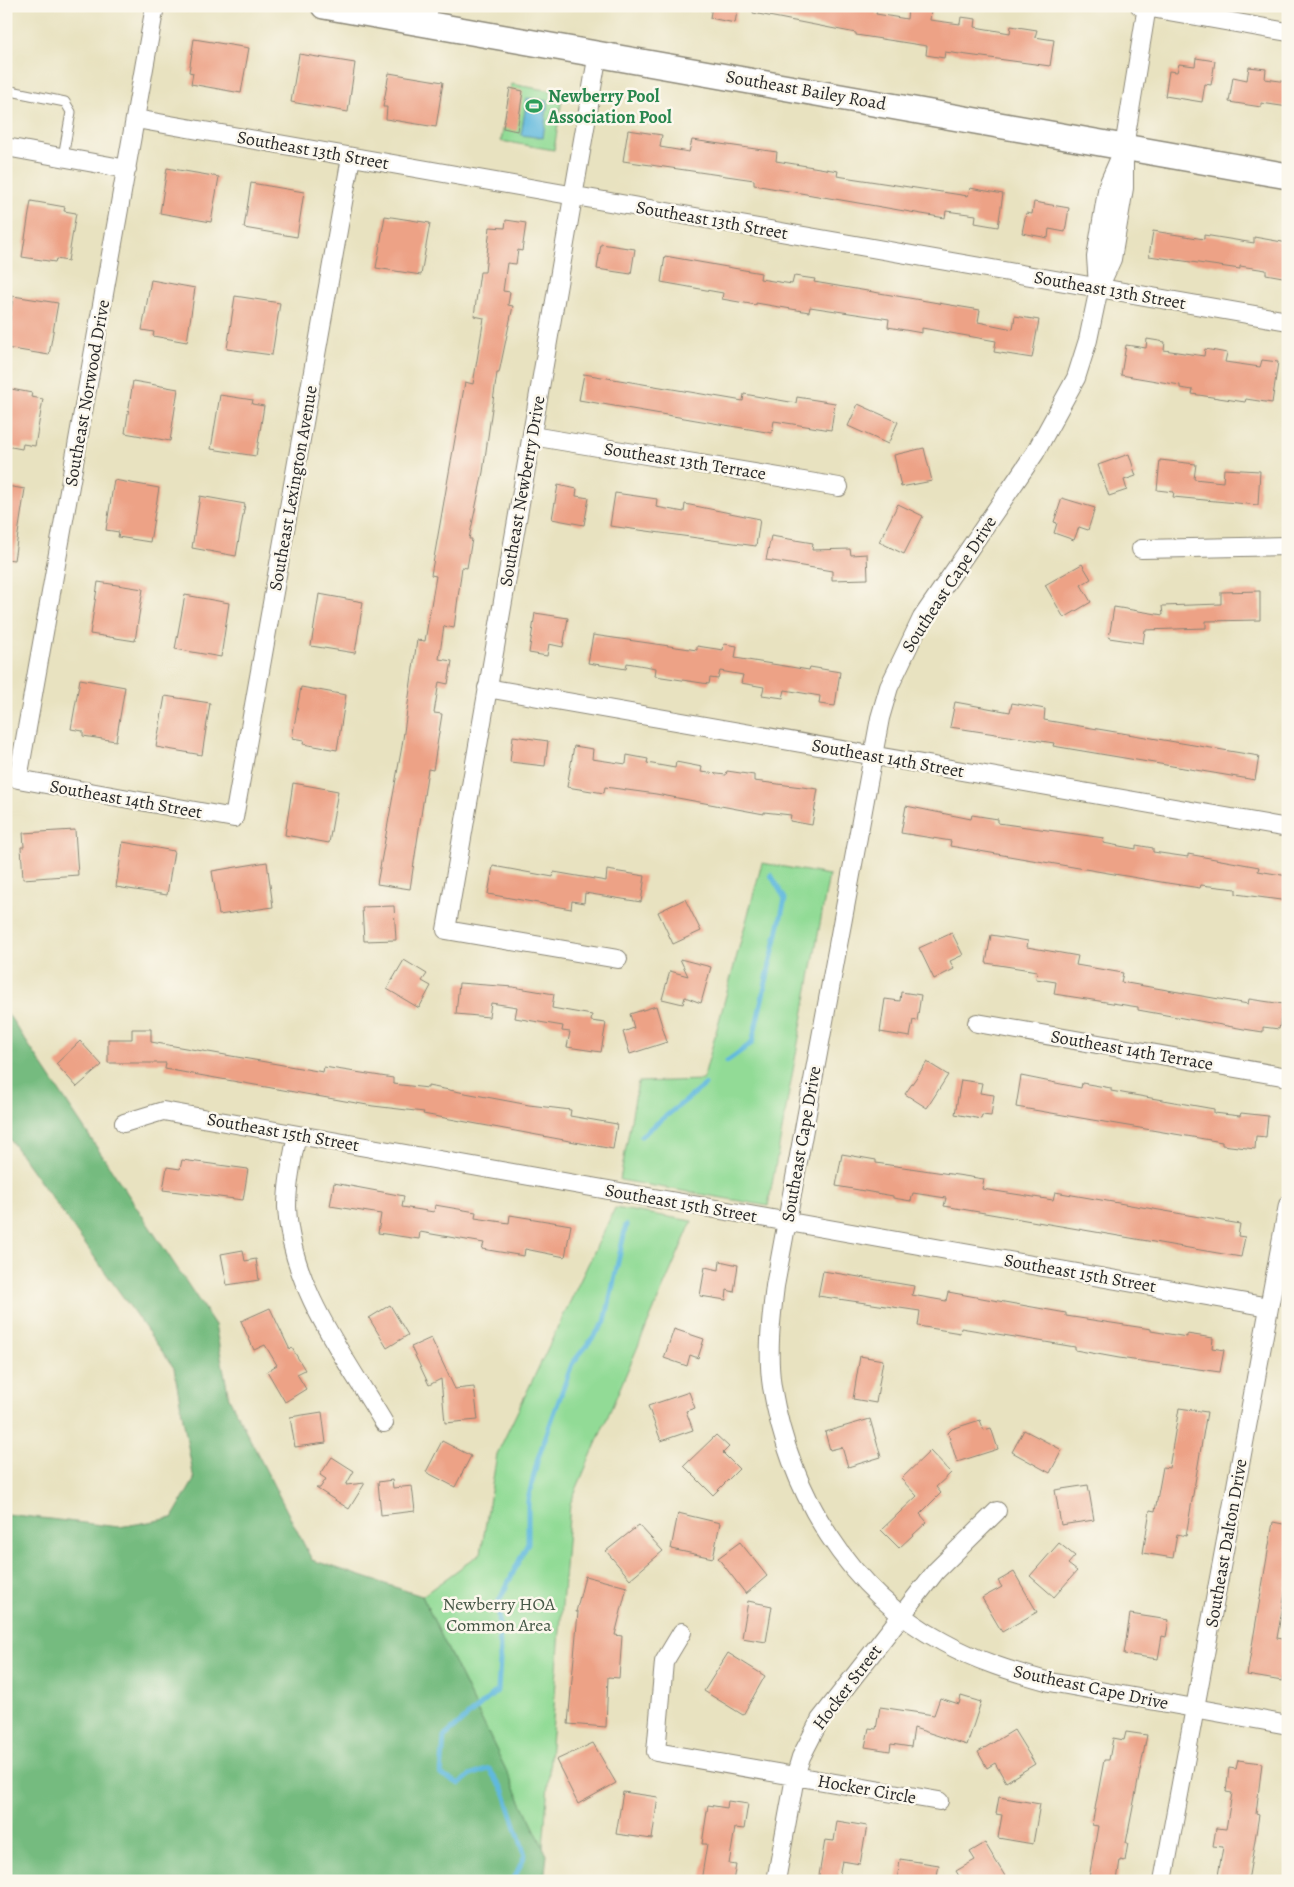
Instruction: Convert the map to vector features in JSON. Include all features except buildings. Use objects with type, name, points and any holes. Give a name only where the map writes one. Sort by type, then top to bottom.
[{"type":"main road","name":"Southeast Bailey Road","points":[[324,6],[428,15],[598,53],[1288,176]]},
{"type":"street","name":"Southeast Norwood Drive","points":[[18,779],[136,119],[154,6]]},
{"type":"street","points":[[1145,7],[1288,32]]},
{"type":"street","name":"Southeast Cape Drive","points":[[1145,7],[1124,147],[1108,185],[1096,257],[1098,288],[1088,340],[1076,378],[1036,453],[922,618],[889,687],[873,756],[773,1301],[770,1351],[772,1386],[792,1465],[806,1498],[844,1559],[870,1588],[902,1616],[942,1642],[977,1659],[1012,1672],[1050,1682],[1288,1724]]},
{"type":"street","name":"Southeast Newberry Drive","points":[[598,53],[446,930],[618,959]]},
{"type":"street","name":"Southeast 13th Street","points":[[136,119],[1288,321]]},
{"type":"street","points":[[6,147],[127,168]]},
{"type":"street","name":"Southeast Lexington Avenue","points":[[234,818],[351,157]]},
{"type":"street","name":"Southeast 13th Terrace","points":[[532,436],[839,487]]},
{"type":"street","points":[[1140,548],[1288,546]]},
{"type":"street","name":"Southeast 14th Street","points":[[488,688],[1288,828]]},
{"type":"street","name":"Southeast 14th Street","points":[[18,779],[234,818]]},
{"type":"street","name":"Southeast 14th Terrace","points":[[977,1023],[1288,1077]]},
{"type":"street","name":"Southeast 15th Street","points":[[124,1123],[163,1111],[1270,1307]]},
{"type":"street","points":[[297,1135],[289,1178],[287,1207],[295,1251],[304,1280],[318,1311],[384,1423]]},
{"type":"street","name":"Southeast Dalton Drive","points":[[1163,1881],[1288,1205]]},
{"type":"street","name":"Hocker Street","points":[[776,1881],[795,1777],[801,1757],[820,1720],[936,1571],[997,1511]]},
{"type":"street","name":"Hocker Circle","points":[[682,1632],[664,1662],[656,1752],[939,1801]]},
{"type":"lane","points":[[6,90],[65,102],[71,112],[63,157]]},
{"type":"green space","name":"Newberry Pool Association Pool","points":[[511,84],[563,93],[554,150],[501,141]]},
{"type":"green space","points":[[762,863],[829,875],[768,1206],[620,1180],[638,1082],[703,1080]]},
{"type":"green space","points":[[6,1011],[215,1325],[229,1398],[312,1560],[422,1596],[547,1855],[544,1881],[6,1881],[6,1514],[119,1527],[172,1518],[194,1480],[174,1368],[6,1134]]},
{"type":"green space","name":"Newberry HOA Common Area","points":[[615,1208],[692,1221],[570,1504],[543,1847],[422,1596],[481,1553],[497,1454]]},
{"type":"water","name":"Newberry Pool Association Pool","points":[[527,98],[548,101],[543,138],[521,135]]},
{"type":"waterway","points":[[727,1061],[752,1043],[785,899],[771,875]]},
{"type":"waterway","points":[[641,1136],[705,1085]]},
{"type":"waterway","points":[[513,1881],[525,1855],[504,1791],[489,1769],[469,1776],[460,1784],[441,1775],[444,1737],[498,1690],[500,1661],[499,1601],[528,1543],[528,1500],[538,1458],[572,1364],[605,1322],[626,1225]]},
{"type":"place","name":"Newberry Pool Association Pool","points":[[534,106]]}]
